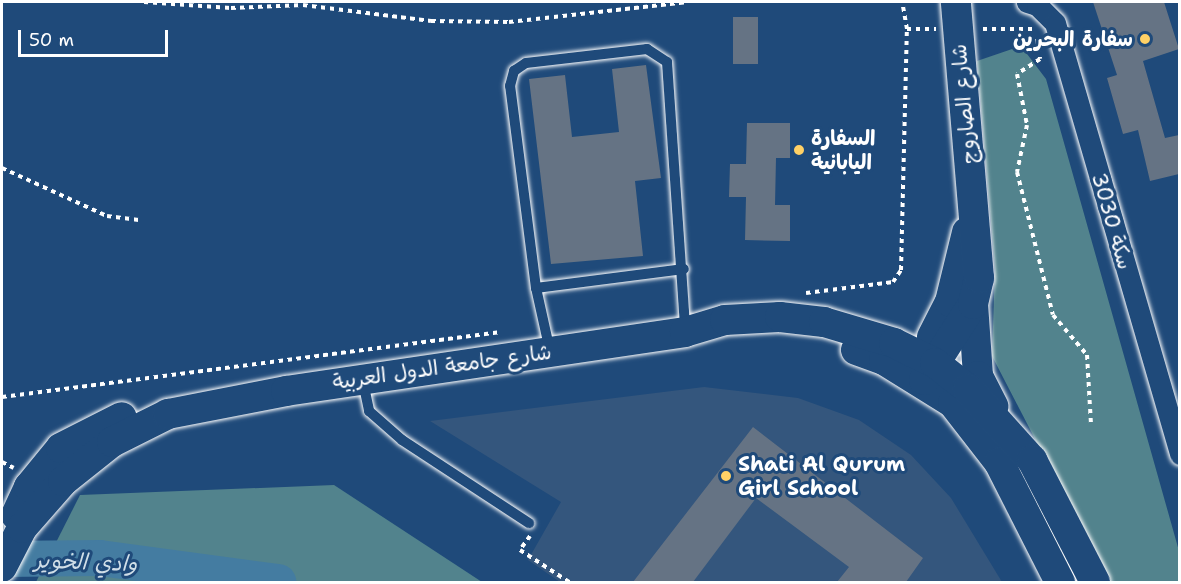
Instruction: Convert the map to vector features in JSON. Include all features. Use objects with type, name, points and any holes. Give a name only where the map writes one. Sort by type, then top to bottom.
[{"type":"street","name":"شارع الصاروج","points":[[922,369],[974,304],[980,245],[973,206],[956,2]]},
{"type":"street","name":"سكة 3030","points":[[1027,2],[1037,4],[1055,23],[1179,454]]},
{"type":"street","name":"شارع الصاروج","points":[[922,369],[950,302],[973,206]]},
{"type":"street","points":[[974,304],[978,376],[1000,419]]},
{"type":"street","name":"شارع جامعة الدول العربية","points":[[6,557],[19,505],[61,448],[134,412],[198,405],[363,379],[548,339],[686,332],[725,320],[780,317],[861,332],[1000,419],[1032,460],[1095,582]]},
{"type":"street","name":"شارع جامعة الدول العربية","points":[[922,369],[999,462],[1060,582]]},
{"type":"street","name":"شارع جامعة الدول العربية","points":[[6,557],[34,511],[63,481],[130,431],[198,405]]},
{"type":"street","points":[[61,448],[63,481]]},
{"type":"lane","points":[[548,339],[536,288],[510,86],[514,71],[526,63],[647,49],[667,62],[684,269],[686,332]]},
{"type":"lane","points":[[536,288],[684,269]]},
{"type":"lane","points":[[363,379],[369,411],[402,440],[529,523]]},
{"type":"path","points":[[144,2],[231,8],[303,5],[431,21],[509,22],[686,2]]},
{"type":"path","points":[[795,295],[893,282],[898,277],[907,29],[902,2]]},
{"type":"path","points":[[1035,29],[1040,59],[1017,74],[1027,125],[1017,172],[1053,315],[1087,355],[1091,424]]},
{"type":"path","points":[[2,168],[96,212],[141,220]]},
{"type":"path","points":[[2,397],[548,339]]},
{"type":"path","points":[[529,523],[536,528],[520,550],[569,582]]},
{"type":"shaded area","name":"Shati Al Qurum Girl School","points":[[704,387],[798,398],[859,420],[911,455],[951,498],[1002,582],[560,582],[528,560],[561,502],[430,421]]},
{"type":"green space","points":[[1021,46],[1046,79],[1179,551],[1179,582],[1109,582],[992,356],[995,269],[977,61]]},
{"type":"green space","points":[[334,485],[482,582],[36,582],[80,495]]},
{"type":"building","points":[[1093,2],[1164,2],[1179,49],[1143,61],[1165,138],[1179,135],[1179,174],[1150,181],[1138,130],[1123,134],[1107,78],[1117,75]]},
{"type":"building","points":[[733,17],[758,17],[758,64],[733,64]]},
{"type":"building","points":[[646,65],[661,178],[635,181],[643,256],[551,264],[529,79],[565,75],[572,137],[619,132],[612,69]]},
{"type":"building","points":[[747,123],[790,123],[790,158],[776,158],[775,205],[790,205],[790,241],[745,240],[746,197],[729,197],[730,164],[746,164]]},
{"type":"building","points":[[753,427],[923,558],[906,582],[837,582],[849,567],[756,498],[693,582],[633,582]]},
{"type":"waterway","name":"وادي الخوير","points":[[2,559],[100,558],[278,582]]},
{"type":"place","name":"سفارة البحرين","points":[[1145,39]]},
{"type":"place","name":"السفارة اليابانية","points":[[799,150]]},
{"type":"place","name":"Shati Al Qurum Girl School","points":[[726,476]]}]
